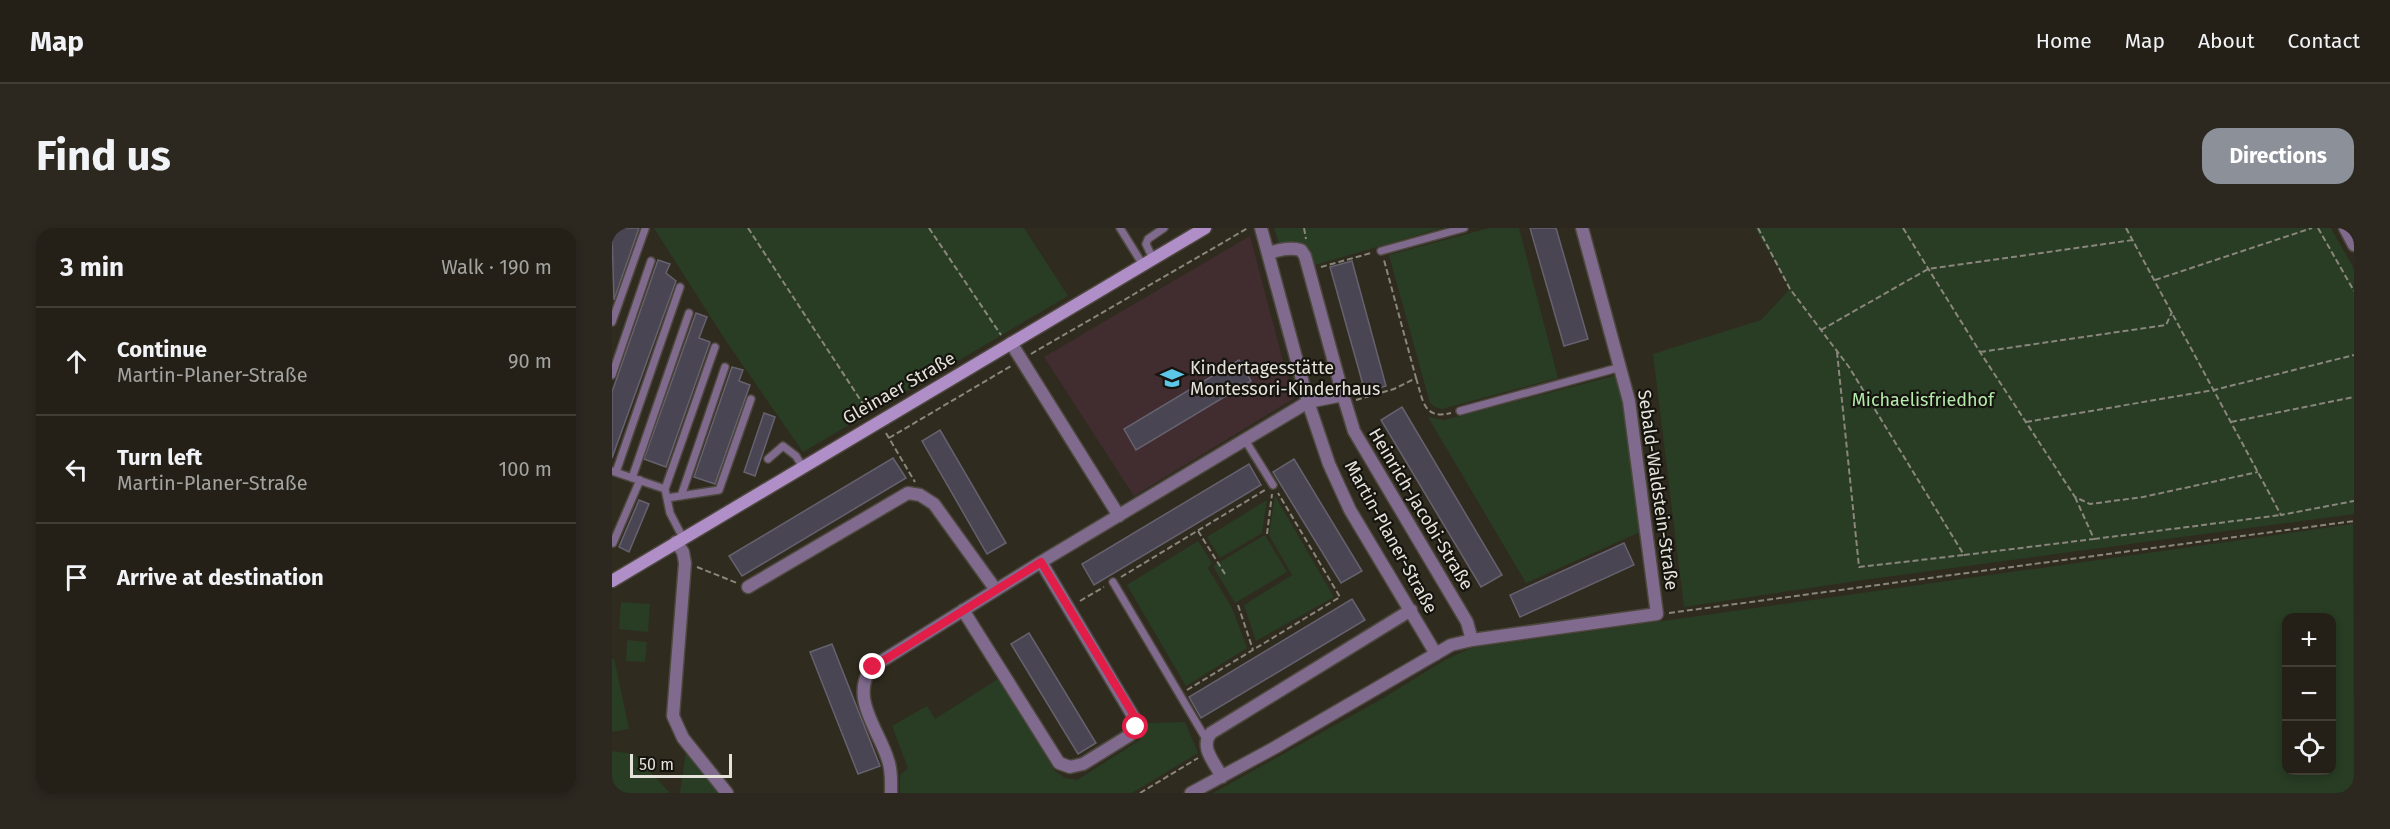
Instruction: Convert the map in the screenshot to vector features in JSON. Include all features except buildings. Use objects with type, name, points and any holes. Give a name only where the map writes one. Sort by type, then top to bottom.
[{"type":"street","name":"Gleinaer Straße","points":[[612,581],[1205,228]]},
{"type":"street","name":"Martin-Planer-Straße","points":[[1261,228],[1308,402],[1339,487],[1436,654]]},
{"type":"street","name":"Sebald-Waldstein-Straße","points":[[1191,793],[1451,645],[1472,640],[1657,614],[1629,401],[1582,228]]},
{"type":"street","points":[[2344,228],[2354,245]]},
{"type":"street","name":"Heinrich-Jacobi-Straße","points":[[1268,253],[1286,248],[1301,250],[1354,431],[1467,622],[1472,640]]},
{"type":"street","points":[[1011,343],[1119,516]]},
{"type":"street","points":[[891,793],[892,774],[888,760],[863,700],[862,687],[866,675],[873,667],[1041,562],[1308,402],[1344,399]]},
{"type":"street","points":[[748,587],[908,493],[915,494],[934,504],[996,590]]},
{"type":"street","points":[[680,540],[685,563],[673,716],[678,732],[727,793]]},
{"type":"street","points":[[963,610],[1059,763],[1070,767],[1083,764],[1130,735],[1136,727],[1136,721],[1041,562]]},
{"type":"street","points":[[1222,777],[1207,745],[1211,733],[1411,610]]},
{"type":"lane","points":[[1120,228],[1148,262]]},
{"type":"lane","points":[[1148,262],[1146,244],[1148,239],[1164,228]]},
{"type":"lane","points":[[1381,250],[1464,228]]},
{"type":"lane","points":[[612,322],[645,229]]},
{"type":"lane","points":[[612,375],[651,261]]},
{"type":"lane","points":[[665,489],[614,473],[680,287]]},
{"type":"lane","points":[[613,543],[689,313]]},
{"type":"lane","points":[[680,540],[670,513],[665,489],[715,347]]},
{"type":"lane","points":[[681,496],[725,367]]},
{"type":"lane","points":[[1460,411],[1621,367]]},
{"type":"lane","points":[[667,498],[719,490],[751,399]]},
{"type":"lane","points":[[1245,440],[1273,485]]},
{"type":"lane","points":[[768,459],[783,446],[796,456],[802,466]]},
{"type":"lane","points":[[1113,582],[1207,745]]},
{"type":"path","points":[[748,228],[871,416],[879,421],[915,481],[915,494]]},
{"type":"path","points":[[929,228],[1001,335],[1011,343]]},
{"type":"path","points":[[889,438],[1248,228]]},
{"type":"path","points":[[1758,228],[1790,289],[1849,367],[1964,555]]},
{"type":"path","points":[[1903,228],[1980,352],[2075,497],[2094,539]]},
{"type":"path","points":[[2126,228],[2281,515]]},
{"type":"path","points":[[2155,280],[2312,228]]},
{"type":"path","points":[[2318,228],[2354,291]]},
{"type":"path","points":[[1821,330],[1928,269],[2133,240]]},
{"type":"path","points":[[1309,271],[1381,250],[1425,406],[1428,411],[1439,415],[1460,411]]},
{"type":"path","points":[[1980,352],[2166,325],[2172,312]]},
{"type":"path","points":[[1836,350],[1859,567],[2281,515],[2354,501]]},
{"type":"path","points":[[2026,422],[2214,390],[2354,355]]},
{"type":"path","points":[[1344,399],[1394,389],[1416,378]]},
{"type":"path","points":[[2231,422],[2354,397]]},
{"type":"path","points":[[2075,497],[2090,504],[2143,497],[2258,472]]},
{"type":"path","points":[[1069,608],[1273,485]]},
{"type":"path","points":[[1267,534],[1273,485]]},
{"type":"path","points":[[1179,695],[1340,597],[1273,485]]},
{"type":"path","points":[[1657,614],[2354,521]]},
{"type":"path","points":[[1198,531],[1225,574]]},
{"type":"path","points":[[685,563],[748,587]]},
{"type":"path","points":[[1238,605],[1253,650]]},
{"type":"path","points":[[1140,793],[1207,745]]},
{"type":"shaded area","name":"Kindertagesstätte Montessori-Kinderhaus","points":[[1250,236],[1293,399],[1134,496],[1044,357]]},
{"type":"green space","points":[[654,228],[1024,228],[1068,296],[803,452],[726,341]]},
{"type":"green space","points":[[1274,228],[1442,228],[1315,265],[1309,254],[1301,247],[1279,244]]},
{"type":"green space","points":[[1489,228],[1519,228],[1558,378],[1442,409],[1430,403],[1389,255]]},
{"type":"green space","name":"Michaelisfriedhof","points":[[1755,228],[2331,228],[2354,269],[2354,514],[1863,580],[1684,607],[1653,354],[1761,320],[1790,289]]},
{"type":"green space","points":[[1618,375],[1625,408],[1640,532],[1526,583],[1428,417],[1444,420]]},
{"type":"green space","points":[[1275,496],[1334,597],[1256,641],[1244,605],[1292,575],[1269,535]]},
{"type":"green space","points":[[1267,500],[1262,533],[1220,558],[1207,537]]},
{"type":"green space","points":[[2353,524],[2354,793],[1213,793],[1380,700],[1445,660],[1471,648]]},
{"type":"green space","points":[[1265,535],[1287,572],[1235,603],[1213,566]]},
{"type":"green space","points":[[1198,541],[1212,563],[1208,568],[1232,608],[1247,648],[1186,686],[1127,585]]},
{"type":"green space","points":[[621,602],[650,604],[648,632],[619,629]]},
{"type":"green space","points":[[627,640],[647,642],[645,662],[626,661]]},
{"type":"green space","points":[[614,658],[629,729],[612,732],[612,659]]},
{"type":"green space","points":[[998,679],[1055,771],[1065,778],[1077,780],[1140,740],[1142,728],[1149,723],[1185,722],[1198,753],[1132,793],[900,793],[900,775],[908,768],[892,726],[927,706],[935,719]]},
{"type":"green space","points":[[612,751],[634,754],[670,793],[612,793]]},
{"type":"green space","points":[[686,751],[720,793],[680,793]]},
{"type":"place","name":"Kindertagesstätte Montessori-Kinderhaus","points":[[1172,378]]},
{"type":"route","points":[[873,667],[1041,562],[1133,714],[1136,727]]}]
